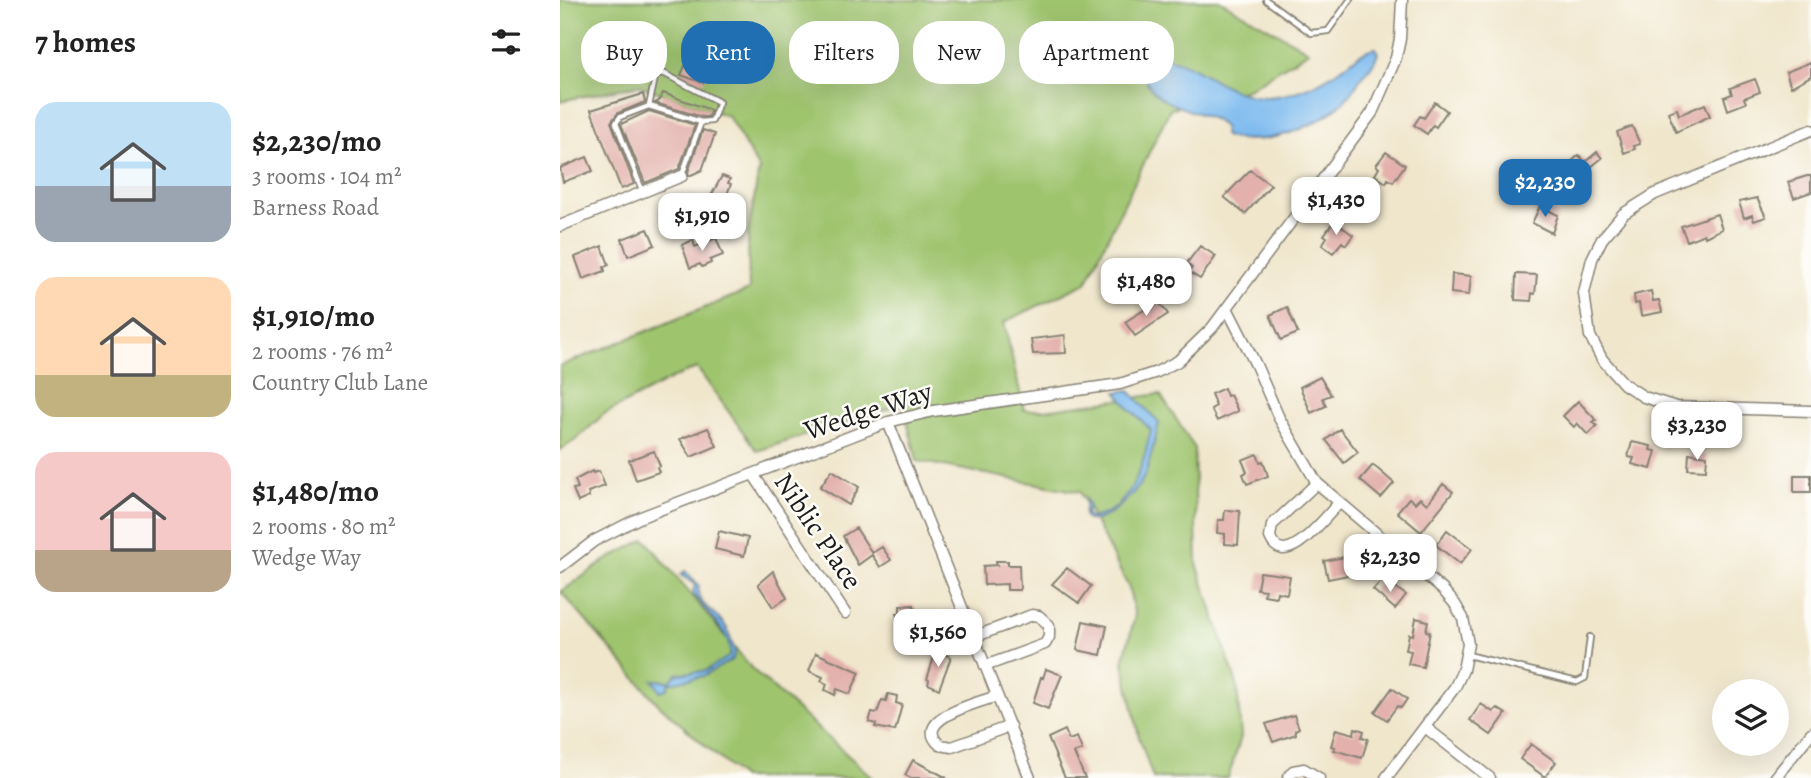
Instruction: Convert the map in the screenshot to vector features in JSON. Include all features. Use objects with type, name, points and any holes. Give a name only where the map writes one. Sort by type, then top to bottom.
[{"type":"street","name":"Wedge Way","points":[[563,564],[594,541],[641,517],[888,422],[933,411],[1099,388],[1137,379],[1164,369],[1183,357],[1212,328],[1371,113],[1388,81],[1396,58],[1402,0]]},
{"type":"street","points":[[1811,130],[1655,194],[1623,214],[1602,239],[1592,259],[1584,293],[1590,336],[1602,359],[1624,384],[1644,397],[1676,407],[1811,411]]},
{"type":"street","points":[[560,226],[682,176]]},
{"type":"street","points":[[1227,308],[1279,418],[1308,471],[1339,503],[1443,590],[1455,604],[1467,631],[1467,655],[1455,687],[1386,778]]},
{"type":"street","points":[[888,422],[1030,778]]},
{"type":"street","name":"Niblic Place","points":[[753,474],[845,613]]},
{"type":"street","points":[[1317,483],[1272,525],[1270,537],[1276,548],[1294,548],[1339,503]]},
{"type":"street","points":[[560,549],[563,564]]},
{"type":"street","points":[[974,637],[1032,615],[1044,619],[1049,625],[1049,637],[1045,644],[985,666]]},
{"type":"street","points":[[997,696],[940,718],[933,728],[933,736],[940,745],[952,747],[1010,726]]},
{"type":"street","points":[[1425,727],[1490,778]]},
{"type":"street","points":[[1775,778],[1809,736]]},
{"type":"street","points":[[1288,778],[1293,771],[1304,769],[1318,778]]},
{"type":"lane","points":[[1266,0],[1311,33],[1328,31],[1350,0]]},
{"type":"lane","points":[[643,193],[616,123],[620,117],[649,106],[701,122],[712,121],[719,102],[659,73],[655,78],[649,106]]},
{"type":"lane","points":[[682,176],[701,122]]},
{"type":"lane","points":[[1467,655],[1577,682],[1586,678],[1590,637]]},
{"type":"green space","points":[[560,0],[1219,0],[1309,51],[1248,89],[1170,109],[1086,283],[1004,322],[1024,410],[1044,410],[1160,394],[1194,447],[1197,564],[1237,685],[1241,737],[1228,778],[1153,778],[1139,737],[1123,662],[1135,616],[1129,588],[1080,492],[917,461],[903,404],[757,451],[697,368],[604,414],[577,439],[560,450],[560,366],[749,290],[748,234],[759,169],[728,116],[638,85],[560,101]]},
{"type":"green space","points":[[645,539],[752,669],[873,778],[742,778],[659,705],[561,592],[606,560]]},
{"type":"water","points":[[1375,48],[1378,53],[1349,96],[1319,120],[1304,128],[1272,138],[1256,140],[1224,136],[1224,128],[1216,121],[1163,99],[1148,84],[1174,84],[1174,61],[1234,90],[1249,95],[1274,96],[1313,85]]},
{"type":"water","points":[[1129,390],[1159,423],[1146,473],[1136,489],[1113,512],[1095,520],[1087,520],[1084,515],[1086,500],[1089,506],[1086,514],[1090,518],[1104,514],[1116,506],[1133,485],[1144,457],[1151,430],[1117,392]]},
{"type":"water","points":[[685,571],[699,586],[700,599],[727,629],[735,651],[733,659],[703,676],[669,683],[667,689],[660,691],[653,680],[670,681],[677,674],[705,671],[730,656],[730,647],[723,631],[693,593],[695,584],[681,575]]},
{"type":"building","points":[[1811,62],[1811,76],[1791,87],[1786,72]]},
{"type":"building","points":[[1755,79],[1760,92],[1744,98],[1746,103],[1728,110],[1724,97],[1732,94],[1730,88]]},
{"type":"building","points":[[663,93],[711,110],[708,117],[655,103]]},
{"type":"building","points":[[643,94],[645,102],[618,113],[611,122],[634,184],[621,189],[591,110]]},
{"type":"building","points":[[1435,102],[1447,111],[1436,127],[1433,125],[1427,134],[1414,125],[1420,116],[1424,118]]},
{"type":"building","points":[[1705,104],[1710,116],[1676,132],[1668,112],[1677,109],[1679,115]]},
{"type":"building","points":[[649,111],[695,125],[679,169],[645,183],[621,124]]},
{"type":"building","points":[[1632,126],[1640,144],[1624,153],[1617,132]]},
{"type":"building","points":[[703,130],[715,134],[702,170],[689,176],[688,172]]},
{"type":"building","points":[[1386,152],[1405,165],[1393,182],[1388,179],[1386,183],[1375,175],[1379,168],[1376,165]]},
{"type":"building","points":[[1597,152],[1602,158],[1585,172],[1588,176],[1576,191],[1565,178],[1578,168],[1572,161],[1579,155],[1585,162]]},
{"type":"building","points":[[587,157],[593,171],[563,182],[560,168]]},
{"type":"building","points":[[1250,170],[1271,185],[1245,214],[1224,197]]},
{"type":"building","points":[[722,176],[730,179],[728,183],[731,184],[725,199],[712,194]]},
{"type":"building","points":[[1811,176],[1811,192],[1794,198],[1788,182]]},
{"type":"building","points":[[1757,198],[1766,217],[1754,221],[1752,215],[1744,218],[1739,202]]},
{"type":"building","points":[[1540,206],[1558,215],[1552,233],[1532,223]]},
{"type":"building","points":[[1717,214],[1722,229],[1687,241],[1681,226]]},
{"type":"building","points":[[1334,221],[1353,235],[1346,245],[1342,242],[1333,253],[1322,245],[1327,237],[1324,235]]},
{"type":"building","points":[[648,229],[655,245],[628,256],[622,239]]},
{"type":"building","points":[[716,238],[723,255],[710,260],[711,263],[702,267],[700,264],[690,268],[682,245],[693,240],[695,247]]},
{"type":"building","points":[[602,246],[609,265],[604,267],[605,271],[583,279],[575,257]]},
{"type":"building","points":[[1200,246],[1216,256],[1200,279],[1189,272],[1192,268],[1187,263]]},
{"type":"building","points":[[1452,274],[1471,276],[1469,295],[1451,293]]},
{"type":"building","points":[[1516,274],[1537,275],[1535,294],[1532,293],[1531,301],[1515,300]]},
{"type":"building","points":[[1651,291],[1653,301],[1659,300],[1662,312],[1641,316],[1639,303],[1635,304],[1634,295]]},
{"type":"building","points":[[1158,301],[1168,314],[1135,336],[1125,322]]},
{"type":"building","points":[[1287,307],[1298,333],[1281,340],[1270,315]]},
{"type":"building","points":[[1065,335],[1066,353],[1033,354],[1031,339]]},
{"type":"building","points":[[1320,377],[1331,395],[1323,398],[1326,406],[1311,413],[1300,387]]},
{"type":"building","points":[[1224,388],[1238,411],[1217,421],[1211,409],[1216,406],[1211,394]]},
{"type":"building","points":[[1578,401],[1596,420],[1593,422],[1597,426],[1588,435],[1577,423],[1574,427],[1563,416]]},
{"type":"building","points":[[708,428],[717,446],[691,457],[680,439]]},
{"type":"building","points":[[1340,429],[1358,452],[1344,463],[1326,440]]},
{"type":"building","points":[[1632,442],[1651,446],[1650,450],[1656,451],[1651,469],[1632,464],[1634,458],[1628,457]]},
{"type":"building","points":[[654,451],[660,466],[657,467],[659,472],[636,480],[629,460]]},
{"type":"building","points":[[1689,453],[1707,456],[1706,470],[1688,469]]},
{"type":"building","points":[[1257,454],[1260,462],[1263,461],[1268,476],[1247,484],[1243,474],[1247,472],[1242,460]]},
{"type":"building","points":[[1373,465],[1394,483],[1381,498],[1360,480]]},
{"type":"building","points":[[832,470],[859,487],[849,505],[820,487]]},
{"type":"building","points":[[592,471],[599,471],[605,486],[588,492],[589,497],[578,502],[573,489],[578,488],[575,480]]},
{"type":"building","points":[[1794,475],[1811,475],[1811,492],[1794,492]]},
{"type":"building","points":[[1443,484],[1453,492],[1421,532],[1397,512],[1409,498],[1415,503],[1420,498],[1427,504]]},
{"type":"building","points":[[1225,510],[1240,511],[1238,545],[1225,544],[1225,534],[1217,533],[1218,520],[1224,520]]},
{"type":"building","points":[[856,528],[872,553],[882,547],[891,560],[880,567],[872,555],[858,565],[843,536]]},
{"type":"building","points":[[1447,530],[1472,549],[1460,564],[1436,545]]},
{"type":"building","points":[[719,531],[748,538],[744,556],[715,549]]},
{"type":"building","points":[[1355,555],[1358,573],[1328,579],[1324,561]]},
{"type":"building","points":[[996,561],[1019,565],[1020,590],[1007,590],[1007,584],[984,585],[983,566],[997,565]]},
{"type":"building","points":[[1067,568],[1091,586],[1079,603],[1052,584]]},
{"type":"building","points":[[773,571],[787,598],[773,607],[758,584]]},
{"type":"building","points":[[1260,572],[1290,576],[1287,594],[1277,592],[1276,597],[1264,595],[1265,590],[1257,589]]},
{"type":"building","points":[[1383,579],[1406,595],[1395,609],[1373,590]]},
{"type":"building","points":[[914,605],[916,618],[922,617],[923,628],[899,634],[897,614],[900,613],[900,606]]},
{"type":"building","points":[[1416,618],[1428,621],[1426,631],[1430,632],[1423,667],[1408,664],[1411,651],[1406,650],[1409,634],[1413,635]]},
{"type":"building","points":[[1083,621],[1107,626],[1101,655],[1077,650]]},
{"type":"building","points":[[936,651],[951,657],[939,689],[928,684],[927,679]]},
{"type":"building","points":[[816,653],[860,672],[850,694],[837,689],[835,695],[825,690],[827,684],[821,681],[823,677],[809,671]]},
{"type":"building","points":[[1046,669],[1062,675],[1048,709],[1033,703]]},
{"type":"building","points":[[1392,688],[1407,699],[1401,708],[1397,706],[1387,720],[1375,712]]},
{"type":"building","points":[[888,694],[897,696],[896,703],[902,705],[895,731],[875,727],[876,724],[869,722],[872,712],[877,713],[882,700],[886,701]]},
{"type":"building","points":[[1481,704],[1493,712],[1497,708],[1506,714],[1491,735],[1470,720]]},
{"type":"building","points":[[1294,715],[1299,728],[1295,730],[1296,734],[1273,742],[1266,724]]},
{"type":"building","points":[[1355,728],[1364,731],[1362,737],[1368,739],[1362,758],[1334,750],[1335,747],[1331,746],[1336,729],[1354,734]]},
{"type":"building","points":[[1065,730],[1069,740],[1077,737],[1082,750],[1074,753],[1085,778],[1065,778],[1048,738]]},
{"type":"building","points":[[1531,744],[1556,762],[1545,777],[1520,759]]},
{"type":"building","points":[[913,760],[947,778],[911,778],[905,775]]}]
